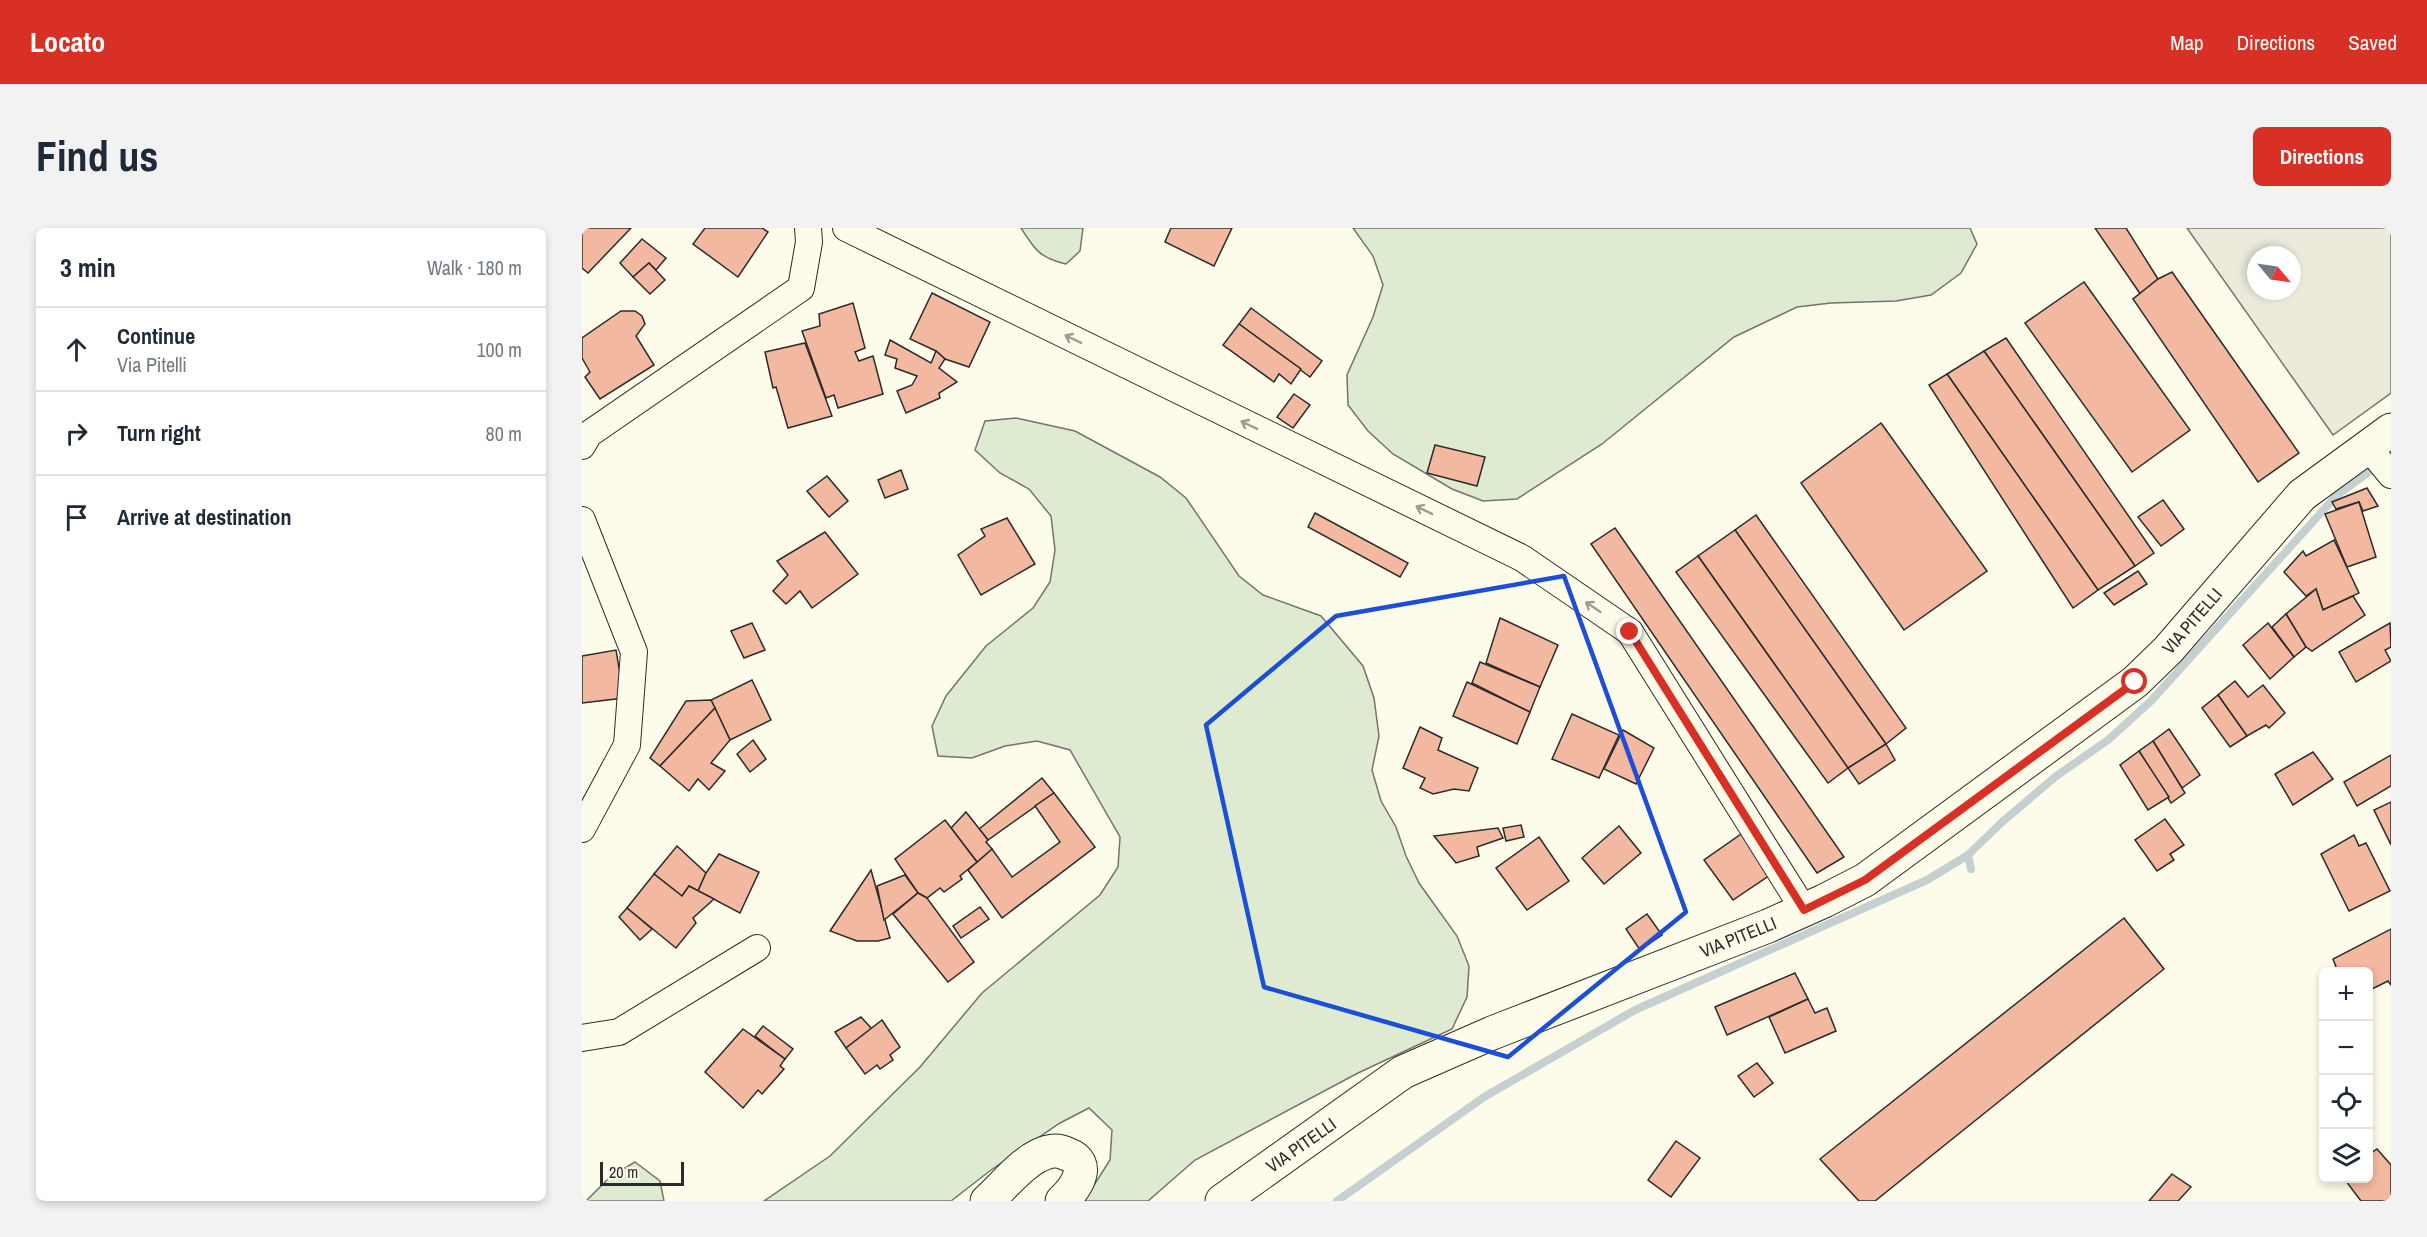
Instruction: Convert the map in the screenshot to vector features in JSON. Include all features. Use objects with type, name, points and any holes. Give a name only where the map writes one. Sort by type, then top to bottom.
[{"type":"street","points":[[582,446],[589,434],[801,288],[809,242],[808,228]]},
{"type":"street","points":[[846,228],[1522,558],[1630,632],[1804,910]]},
{"type":"street","points":[[2376,442],[2391,476]]},
{"type":"street","name":"VIA PITELLI","points":[[1222,1201],[1403,1072],[1492,1033],[1804,910],[1865,880],[2135,682],[2168,650],[2302,495],[2376,442]]},
{"type":"street","points":[[582,520],[634,652],[627,745],[582,829]]},
{"type":"street","points":[[582,1038],[619,1032],[757,948]]},
{"type":"street","points":[[987,1201],[1033,1158],[1049,1151],[1059,1151],[1077,1158],[1081,1166],[1081,1174],[1076,1185],[1062,1201]]},
{"type":"highlighted area","points":[[1564,576],[1686,912],[1508,1057],[1264,987],[1206,725],[1336,616]]},
{"type":"green space","points":[[1021,228],[1083,228],[1080,251],[1066,264],[1050,259],[1039,252]]},
{"type":"green space","points":[[1353,228],[1970,228],[1977,244],[1961,273],[1931,295],[1896,301],[1831,303],[1797,307],[1734,337],[1602,444],[1517,499],[1483,501],[1452,489],[1393,454],[1368,431],[1348,405],[1347,375],[1373,317],[1383,285],[1373,256]]},
{"type":"green space","points":[[1016,418],[1075,431],[1160,477],[1186,498],[1239,576],[1263,595],[1321,616],[1363,666],[1374,698],[1379,736],[1372,770],[1381,801],[1396,827],[1419,883],[1457,936],[1469,966],[1467,997],[1452,1029],[1358,1073],[1195,1160],[1148,1201],[1084,1201],[1110,1160],[1112,1130],[1089,1108],[1060,1123],[991,1170],[951,1201],[764,1201],[830,1156],[920,1067],[982,993],[1100,895],[1118,867],[1120,837],[1070,750],[1037,741],[1005,746],[972,758],[938,756],[932,726],[946,696],[986,646],[1033,608],[1050,582],[1055,550],[1051,516],[1029,489],[1000,473],[975,450],[985,421]]},
{"type":"green space","points":[[635,1162],[660,1181],[664,1201],[586,1201],[610,1177]]},
{"type":"shaded area","points":[[2187,228],[2391,228],[2391,393],[2333,435]]},
{"type":"building","points":[[582,228],[631,228],[588,273],[582,268]]},
{"type":"building","points":[[705,228],[762,228],[768,232],[738,277],[693,244]]},
{"type":"building","points":[[1171,228],[1232,228],[1214,266],[1165,242]]},
{"type":"building","points":[[2095,228],[2126,228],[2158,279],[2141,295]]},
{"type":"building","points":[[642,239],[666,258],[656,270],[649,263],[633,277],[620,263]]},
{"type":"building","points":[[649,263],[665,280],[650,294],[633,277]]},
{"type":"building","points":[[2172,272],[2299,453],[2258,482],[2133,299],[2158,279]]},
{"type":"building","points":[[2084,282],[2190,430],[2132,472],[2025,323]]},
{"type":"building","points":[[932,293],[990,322],[969,367],[945,359],[936,351],[910,339]]},
{"type":"building","points":[[853,303],[865,348],[855,352],[859,361],[873,356],[883,394],[838,408],[834,395],[826,398],[802,331],[820,326],[819,314]]},
{"type":"building","points":[[1251,308],[1322,361],[1310,377],[1239,324]]},
{"type":"building","points":[[621,311],[635,311],[642,316],[645,324],[636,336],[654,365],[600,399],[585,377],[590,372],[582,358],[582,338]]},
{"type":"building","points":[[1239,324],[1301,369],[1291,384],[1279,374],[1274,382],[1223,345]]},
{"type":"building","points":[[2006,338],[2154,553],[2135,566],[1984,351]]},
{"type":"building","points":[[890,340],[931,363],[936,351],[945,359],[939,368],[957,382],[939,393],[940,398],[906,413],[897,391],[912,385],[917,376],[895,368],[897,359],[885,355]]},
{"type":"building","points":[[805,343],[832,416],[788,428],[776,387],[773,388],[765,352]]},
{"type":"building","points":[[1984,351],[2135,566],[2098,590],[1947,374]]},
{"type":"building","points":[[1947,374],[2098,590],[2073,608],[1929,385]]},
{"type":"building","points":[[1294,394],[1310,405],[1293,428],[1277,417]]},
{"type":"building","points":[[1881,423],[1987,571],[1904,630],[1801,483]]},
{"type":"building","points":[[1435,445],[1485,457],[1477,486],[1427,473]]},
{"type":"building","points":[[901,470],[908,489],[885,498],[878,480]]},
{"type":"building","points":[[827,476],[848,501],[829,517],[807,491]]},
{"type":"building","points":[[2367,488],[2378,506],[2363,511],[2359,502],[2336,509],[2332,502]]},
{"type":"building","points":[[2163,500],[2184,529],[2161,546],[2138,517]]},
{"type":"building","points":[[2359,502],[2376,557],[2347,567],[2325,514]]},
{"type":"building","points":[[1315,513],[1408,563],[1400,577],[1308,527]]},
{"type":"building","points":[[1756,515],[1906,728],[1886,744],[1735,530]]},
{"type":"building","points":[[1007,518],[1035,564],[981,595],[958,555],[985,536],[981,529]]},
{"type":"building","points":[[1615,528],[1844,857],[1817,873],[1591,544]]},
{"type":"building","points":[[1735,530],[1886,744],[1848,768],[1698,556]]},
{"type":"building","points":[[825,532],[858,574],[812,608],[800,591],[786,604],[773,591],[788,575],[777,561]]},
{"type":"building","points":[[2334,540],[2359,593],[2323,610],[2316,589],[2306,596],[2284,572],[2303,551],[2306,556]]},
{"type":"building","points":[[1698,556],[1848,768],[1828,783],[1676,572]]},
{"type":"building","points":[[2138,571],[2147,584],[2114,605],[2104,593]]},
{"type":"building","points":[[2316,589],[2323,610],[2353,596],[2365,615],[2312,651],[2306,647],[2286,614]]},
{"type":"building","points":[[2286,614],[2306,647],[2294,657],[2272,627]]},
{"type":"building","points":[[1500,618],[1558,645],[1540,687],[1486,663]]},
{"type":"building","points":[[752,623],[765,650],[744,658],[731,631]]},
{"type":"building","points":[[2268,623],[2294,657],[2270,679],[2243,645]]},
{"type":"building","points":[[2390,623],[2391,647],[2385,650],[2391,661],[2356,682],[2339,652]]},
{"type":"building","points":[[616,650],[624,698],[582,703],[582,656]]},
{"type":"building","points":[[1480,662],[1540,687],[1530,712],[1472,683]]},
{"type":"building","points":[[752,680],[771,720],[730,740],[711,700]]},
{"type":"building","points":[[2235,681],[2248,697],[2263,685],[2285,713],[2269,728],[2266,725],[2247,736],[2218,695]]},
{"type":"building","points":[[1467,682],[1530,712],[1517,744],[1453,716]]},
{"type":"building","points":[[2218,695],[2247,736],[2230,747],[2202,708]]},
{"type":"building","points":[[711,700],[715,708],[660,766],[650,758],[686,701]]},
{"type":"building","points":[[715,708],[730,740],[711,763],[725,771],[709,790],[698,779],[689,791],[660,766]]},
{"type":"building","points":[[1572,714],[1619,735],[1599,778],[1552,759]]},
{"type":"building","points":[[1420,727],[1442,738],[1438,750],[1478,768],[1469,791],[1454,789],[1433,794],[1420,788],[1425,778],[1403,768]]},
{"type":"building","points":[[2169,729],[2200,775],[2182,788],[2153,741]]},
{"type":"building","points":[[1623,730],[1654,748],[1636,784],[1604,769]]},
{"type":"building","points":[[753,740],[766,759],[750,772],[737,754]]},
{"type":"building","points":[[2153,741],[2185,793],[2171,803],[2139,751]]},
{"type":"building","points":[[1886,744],[1895,760],[1859,784],[1848,768]]},
{"type":"building","points":[[2139,751],[2169,797],[2148,810],[2120,765]]},
{"type":"building","points":[[2313,752],[2333,779],[2293,805],[2275,774]]},
{"type":"building","points":[[2391,755],[2391,786],[2357,806],[2344,782]]},
{"type":"building","points":[[1042,778],[1054,793],[988,840],[979,829]]},
{"type":"building","points":[[1054,793],[1095,847],[1002,918],[968,870],[992,849],[1012,877],[1060,842],[1035,806]]},
{"type":"building","points":[[2391,802],[2391,845],[2374,810]]},
{"type":"building","points":[[966,812],[988,840],[986,842],[992,849],[977,862],[951,828]]},
{"type":"building","points":[[2165,819],[2184,845],[2170,854],[2174,860],[2157,871],[2135,840]]},
{"type":"building","points":[[945,820],[977,862],[960,876],[962,879],[944,892],[940,888],[927,898],[918,893],[895,859]]},
{"type":"building","points":[[1521,825],[1524,837],[1506,841],[1503,828]]},
{"type":"building","points":[[1619,826],[1641,853],[1604,884],[1582,858]]},
{"type":"building","points":[[1498,828],[1503,838],[1477,847],[1479,856],[1456,863],[1434,836]]},
{"type":"building","points":[[1744,832],[1773,873],[1733,900],[1704,860]]},
{"type":"building","points":[[2354,835],[2359,846],[2366,843],[2390,891],[2349,911],[2321,854]]},
{"type":"building","points":[[1539,837],[1569,881],[1527,910],[1496,868]]},
{"type":"building","points":[[677,846],[706,873],[698,891],[689,886],[682,896],[654,874]]},
{"type":"building","points":[[719,854],[759,872],[740,913],[698,891],[706,873]]},
{"type":"building","points":[[871,870],[890,938],[878,941],[857,941],[830,931]]},
{"type":"building","points":[[654,874],[682,896],[689,886],[714,899],[693,918],[696,923],[676,948],[627,908]]},
{"type":"building","points":[[905,875],[918,893],[884,920],[877,886]]},
{"type":"building","points":[[918,893],[927,898],[974,962],[948,982],[893,914]]},
{"type":"building","points":[[980,907],[989,919],[961,938],[953,926]]},
{"type":"building","points":[[627,908],[652,929],[640,940],[619,917]]},
{"type":"building","points":[[1647,914],[1662,935],[1640,950],[1626,929]]},
{"type":"building","points":[[2124,918],[2164,969],[1875,1201],[1859,1201],[1820,1159]]},
{"type":"building","points":[[2391,929],[2391,985],[2388,981],[2373,988],[2373,967],[2336,967],[2333,959]]},
{"type":"building","points":[[1795,973],[1808,999],[1727,1035],[1715,1007]]},
{"type":"building","points":[[1808,999],[1815,1013],[1827,1008],[1836,1031],[1785,1053],[1769,1017]]},
{"type":"building","points":[[861,1017],[872,1029],[846,1048],[835,1032]]},
{"type":"building","points":[[882,1020],[900,1047],[890,1055],[893,1060],[880,1069],[877,1065],[865,1074],[846,1048]]},
{"type":"building","points":[[763,1026],[793,1049],[785,1059],[755,1036]]},
{"type":"building","points":[[743,1029],[785,1059],[780,1066],[784,1069],[762,1094],[758,1090],[743,1108],[705,1072]]},
{"type":"building","points":[[1757,1063],[1773,1083],[1754,1097],[1738,1076]]},
{"type":"building","points":[[1676,1141],[1700,1158],[1671,1197],[1648,1180]]},
{"type":"building","points":[[2377,1149],[2391,1165],[2391,1197],[2386,1201],[2361,1201],[2347,1183],[2373,1183],[2373,1152]]},
{"type":"building","points":[[2172,1174],[2191,1187],[2178,1201],[2149,1201]]},
{"type":"waterway","points":[[1337,1201],[1484,1097],[1635,1010],[1927,880],[1968,855],[2055,777],[2108,740],[2151,701],[2337,495],[2380,464]]},
{"type":"waterway","points":[[1968,855],[1971,869]]},
{"type":"route","points":[[1630,632],[1804,910],[1865,880],[2135,682]]}]
